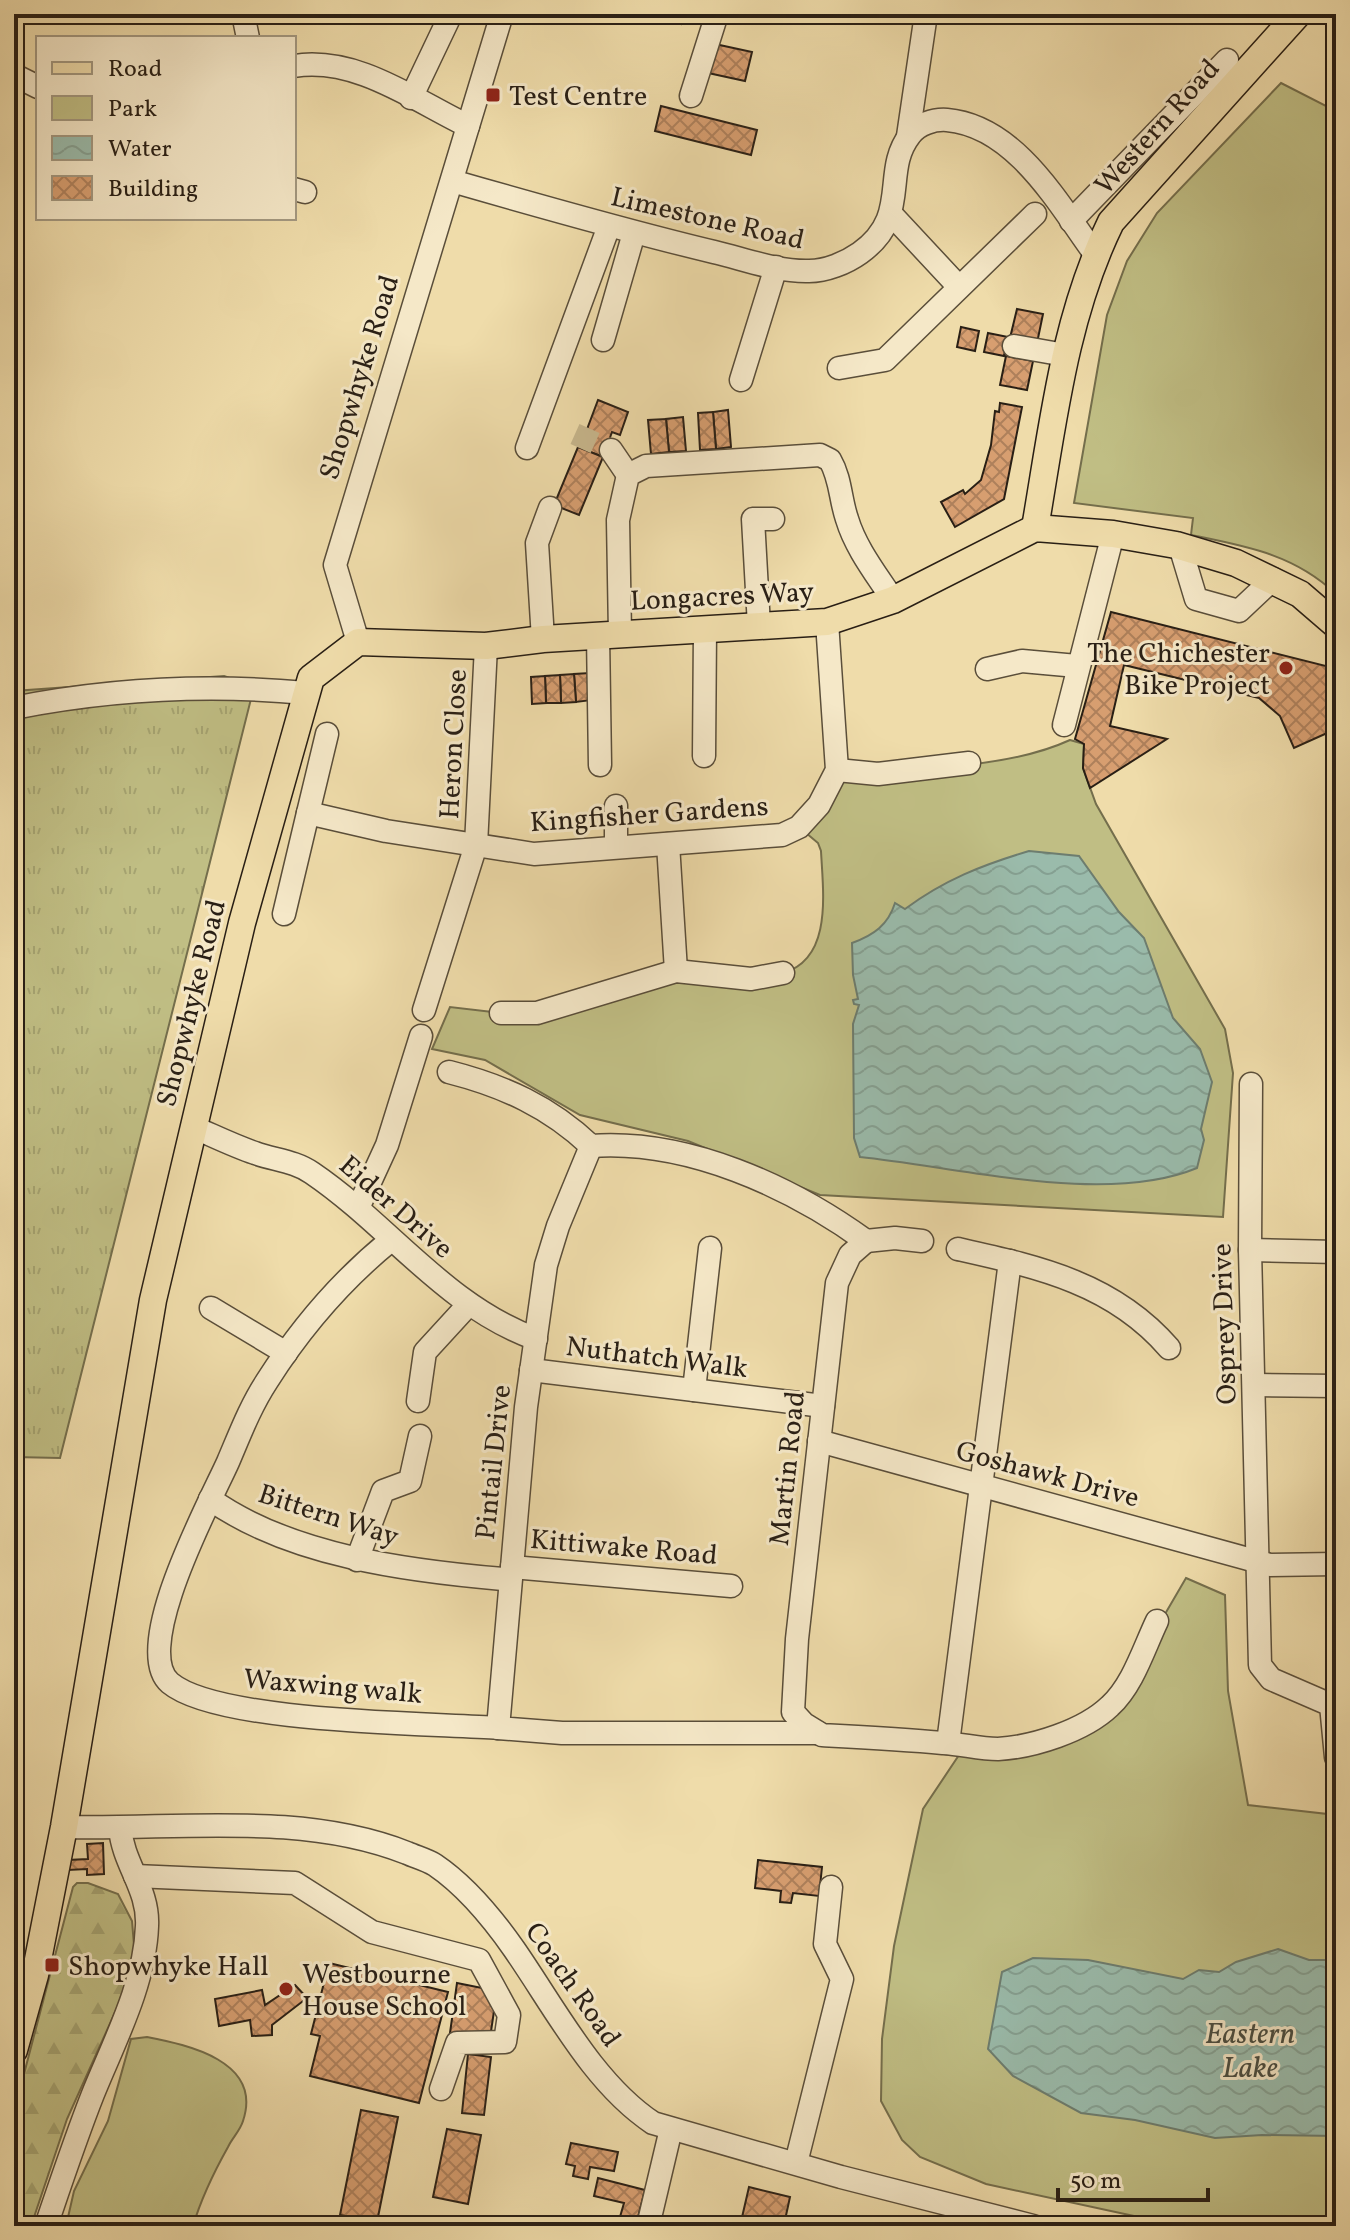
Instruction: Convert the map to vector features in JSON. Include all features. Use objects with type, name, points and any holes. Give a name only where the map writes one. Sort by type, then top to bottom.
[{"type":"main road","name":"Western Road","points":[[1035,528],[1069,330],[1095,254],[1111,222],[1298,14]]},
{"type":"main road","name":"Longacres Way","points":[[358,642],[486,646],[609,634],[827,622],[893,600],[1035,528]]},
{"type":"main road","points":[[1035,528],[1113,534],[1180,546],[1236,563],[1300,594],[1336,625]]},
{"type":"main road","name":"Shopwhyke Road","points":[[14,2050],[35,1975],[64,1827],[136,1388],[193,1127],[242,923],[311,678],[358,642]]},
{"type":"street","points":[[243,14],[248,36]]},
{"type":"street","points":[[411,98],[451,14]]},
{"type":"street","name":"Shopwhyke Road","points":[[358,642],[335,565],[502,14]]},
{"type":"street","points":[[691,96],[717,14]]},
{"type":"street","name":"Limestone Road","points":[[452,181],[634,233],[776,267],[809,271],[854,257],[872,244],[891,214],[900,158],[908,136],[926,14]]},
{"type":"street","points":[[1071,221],[1227,60]]},
{"type":"street","points":[[296,66],[317,62],[336,64],[468,126]]},
{"type":"street","points":[[14,75],[36,86]]},
{"type":"street","points":[[908,136],[921,125],[939,120],[962,121],[991,136],[1033,170],[1095,254]]},
{"type":"street","points":[[891,214],[959,287]]},
{"type":"street","points":[[839,368],[885,360],[1035,214]]},
{"type":"street","points":[[527,448],[609,226]]},
{"type":"street","points":[[603,340],[634,233]]},
{"type":"street","points":[[741,380],[776,267]]},
{"type":"street","points":[[1014,346],[1065,355]]},
{"type":"street","points":[[600,765],[618,520],[628,475],[611,450]]},
{"type":"street","points":[[628,475],[646,466],[820,455],[830,460],[839,482],[846,519],[859,548],[893,600]]},
{"type":"street","points":[[543,639],[537,543],[550,508]]},
{"type":"street","points":[[759,626],[753,519],[773,519]]},
{"type":"street","points":[[1064,725],[1113,534]]},
{"type":"street","points":[[1180,546],[1196,599],[1239,611],[1273,579]]},
{"type":"street","points":[[827,622],[837,770],[878,774],[969,763]]},
{"type":"street","points":[[704,756],[705,629]]},
{"type":"street","name":"Heron Close","points":[[424,1010],[476,845],[486,646]]},
{"type":"street","points":[[987,669],[1022,661],[1077,666]]},
{"type":"street","points":[[14,708],[59,699],[228,686],[306,693]]},
{"type":"street","points":[[284,914],[327,734]]},
{"type":"street","name":"Kingfisher Gardens","points":[[476,845],[534,854],[782,835],[799,827],[819,805],[837,770]]},
{"type":"street","points":[[616,806],[616,846]]},
{"type":"street","name":"Heron Close","points":[[308,813],[386,831],[476,845]]},
{"type":"street","points":[[668,844],[676,971]]},
{"type":"street","points":[[501,1013],[537,1013],[676,971],[751,979],[783,973]]},
{"type":"street","points":[[359,1206],[387,1145],[421,1036]]},
{"type":"street","points":[[449,1072],[518,1094],[571,1126],[591,1146],[621,1143],[660,1150],[743,1174],[827,1212],[866,1241],[895,1238],[922,1241]]},
{"type":"street","name":"Osprey Drive","points":[[1251,1084],[1250,1250],[1260,1562],[1260,1665],[1271,1679],[1331,1705],[1336,1757]]},
{"type":"street","name":"Eider Drive","points":[[193,1127],[249,1151],[303,1167],[359,1206],[391,1240],[491,1321],[536,1339]]},
{"type":"street","name":"Pintail Drive","points":[[498,1728],[531,1370],[546,1265],[558,1226],[591,1146]]},
{"type":"street","name":"Bittern Way","points":[[391,1240],[365,1262],[286,1353],[244,1420],[210,1499],[264,1528],[357,1560],[422,1573],[503,1579],[511,1576]]},
{"type":"street","name":"Martin Road","points":[[818,1733],[793,1712],[797,1639],[837,1283],[850,1255],[866,1241]]},
{"type":"street","points":[[694,1390],[710,1248]]},
{"type":"street","points":[[958,1249],[1071,1278],[1099,1291],[1127,1307],[1169,1348]]},
{"type":"street","points":[[1250,1250],[1336,1252]]},
{"type":"street","points":[[948,1743],[1010,1261]]},
{"type":"street","points":[[418,1401],[425,1352],[469,1304]]},
{"type":"street","points":[[211,1308],[286,1353]]},
{"type":"street","name":"Nuthatch Walk","points":[[531,1370],[823,1406]]},
{"type":"street","points":[[1254,1385],[1336,1386]]},
{"type":"street","points":[[357,1560],[383,1491],[410,1481],[420,1436]]},
{"type":"street","name":"Goshawk Drive","points":[[819,1441],[1270,1565],[1336,1564]]},
{"type":"street","name":"Waxwing walk","points":[[210,1499],[178,1568],[170,1597],[159,1651],[162,1671],[169,1683],[213,1701],[252,1712],[498,1728]]},
{"type":"street","name":"Kittiwake Road","points":[[511,1576],[731,1586]]},
{"type":"street","points":[[498,1728],[562,1733],[818,1733],[1001,1749],[1035,1742],[1091,1721],[1112,1705],[1157,1621]]},
{"type":"street","name":"Coach Road","points":[[64,1827],[283,1827],[378,1842],[434,1864],[478,1904],[509,1941],[602,2075],[627,2105],[671,2129],[796,2163],[979,2220],[1033,2226]]},
{"type":"street","points":[[46,2226],[126,2011],[142,1954],[147,1927],[145,1904],[122,1852],[120,1828]]},
{"type":"street","points":[[135,1876],[295,1883],[372,1932],[479,1960],[509,2015],[505,2042],[457,2043],[441,2089]]},
{"type":"street","points":[[796,2163],[842,1979],[825,1944],[831,1887]]},
{"type":"street","points":[[648,2226],[671,2129]]},
{"type":"green space","points":[[1281,83],[1336,111],[1336,594],[1320,580],[1286,561],[1250,548],[1191,535],[1193,518],[1074,503],[1107,315],[1127,261],[1157,213]]},
{"type":"green space","points":[[224,676],[254,687],[60,1458],[14,1457],[14,691]]},
{"type":"green space","points":[[1070,740],[1084,744],[1083,768],[1096,804],[1225,1029],[1233,1073],[1223,1217],[820,1195],[688,1141],[580,1115],[485,1060],[432,1049],[450,1007],[501,1013],[676,971],[783,973],[799,965],[818,939],[823,904],[821,851],[818,843],[799,827],[837,770],[956,766],[1016,757]]},
{"type":"green space","points":[[1186,1578],[1225,1595],[1228,1691],[1248,1805],[1336,1815],[1336,2226],[1193,2226],[986,2184],[920,2157],[902,2140],[881,2101],[882,2039],[894,1946],[923,1809],[965,1746],[1001,1749],[1112,1705]]},
{"type":"green space","points":[[77,1883],[88,1883],[118,1894],[132,1921],[135,1957],[117,2008],[67,2119],[31,2226],[14,2226],[14,2112],[73,1887]]},
{"type":"green space","points":[[147,2037],[201,2051],[232,2070],[242,2084],[246,2100],[242,2125],[213,2176],[193,2226],[66,2226],[74,2191],[108,2121],[131,2039]]},
{"type":"water","points":[[1029,851],[1079,856],[1119,912],[1144,938],[1173,1018],[1200,1049],[1212,1082],[1201,1129],[1204,1140],[1197,1168],[1160,1179],[1119,1184],[1076,1184],[860,1157],[854,1138],[853,1024],[859,1005],[854,1004],[853,1000],[858,999],[853,975],[852,943],[879,928],[895,903],[905,909],[964,874]]},
{"type":"water","name":"Eastern Lake","points":[[1278,1949],[1309,1960],[1336,1960],[1336,2136],[1215,2138],[1135,2120],[1081,2113],[1013,2076],[988,2049],[1002,1972],[1033,1958],[1088,1960],[1183,1979],[1199,1970],[1219,1972],[1236,1962]]},
{"type":"building","points":[[646,14],[684,14],[681,24]]},
{"type":"building","points":[[715,44],[752,52],[745,81],[708,73]]},
{"type":"building","points":[[661,106],[757,130],[751,155],[655,131]]},
{"type":"building","points":[[1017,309],[1043,314],[1037,343],[1010,338]]},
{"type":"building","points":[[961,327],[979,331],[975,351],[957,347]]},
{"type":"building","points":[[988,333],[1008,337],[1004,356],[984,352]]},
{"type":"building","points":[[1006,356],[1033,361],[1027,390],[1000,385]]},
{"type":"building","points":[[598,400],[628,412],[620,435],[612,432],[603,457],[580,448]]},
{"type":"building","points":[[1000,403],[1022,407],[1004,499],[955,527],[941,502],[963,490],[965,494],[981,480],[991,445],[995,411],[999,412]]},
{"type":"building","points":[[728,410],[731,447],[716,449],[713,412]]},
{"type":"building","points":[[713,412],[716,449],[700,450],[698,413]]},
{"type":"building","points":[[683,417],[686,451],[669,452],[666,419]]},
{"type":"building","points":[[666,419],[669,452],[651,454],[648,420]]},
{"type":"building","points":[[578,447],[603,457],[579,515],[554,505]]},
{"type":"building","points":[[1111,612],[1326,666],[1336,688],[1336,729],[1294,748],[1280,716],[1259,698],[1124,665],[1110,726],[1167,739],[1090,788],[1083,768],[1084,744],[1075,739]]},
{"type":"building","points":[[590,673],[592,700],[576,702],[574,674]]},
{"type":"building","points":[[574,674],[576,702],[561,703],[560,675]]},
{"type":"building","points":[[560,675],[561,703],[546,703],[545,676]]},
{"type":"building","points":[[545,676],[546,703],[532,704],[531,677]]},
{"type":"building","points":[[103,1843],[104,1874],[87,1875],[87,1869],[68,1870],[68,1860],[88,1859],[87,1844]]},
{"type":"building","points":[[758,1860],[822,1867],[819,1896],[793,1893],[791,1903],[780,1902],[781,1891],[755,1888]]},
{"type":"building","points":[[329,1963],[448,1992],[419,2103],[310,2076],[320,2036],[311,2034]]},
{"type":"building","points":[[457,1983],[497,1991],[490,2038],[450,2033]]},
{"type":"building","points":[[295,1985],[307,1998],[272,2025],[272,2035],[252,2036],[250,2020],[219,2026],[215,1999],[262,1990],[265,2005]]},
{"type":"building","points":[[468,2054],[491,2057],[484,2115],[462,2113]]},
{"type":"building","points":[[361,2110],[398,2117],[377,2222],[340,2215]]},
{"type":"building","points":[[447,2129],[481,2135],[468,2204],[433,2197]]},
{"type":"building","points":[[571,2143],[618,2152],[614,2171],[590,2167],[588,2179],[573,2176],[575,2166],[566,2164]]},
{"type":"building","points":[[598,2178],[645,2190],[637,2221],[620,2217],[624,2203],[594,2196]]},
{"type":"building","points":[[749,2187],[790,2197],[785,2220],[779,2219],[778,2226],[740,2226]]},
{"type":"tunnel","points":[[575,434],[611,450]]},
{"type":"place","name":"Test Centre","points":[[493,95]]},
{"type":"place","name":"The Chichester Bike Project","points":[[1286,668]]},
{"type":"place","name":"Shopwhyke Hall","points":[[52,1965]]},
{"type":"place","name":"Westbourne House School","points":[[286,1989]]}]
